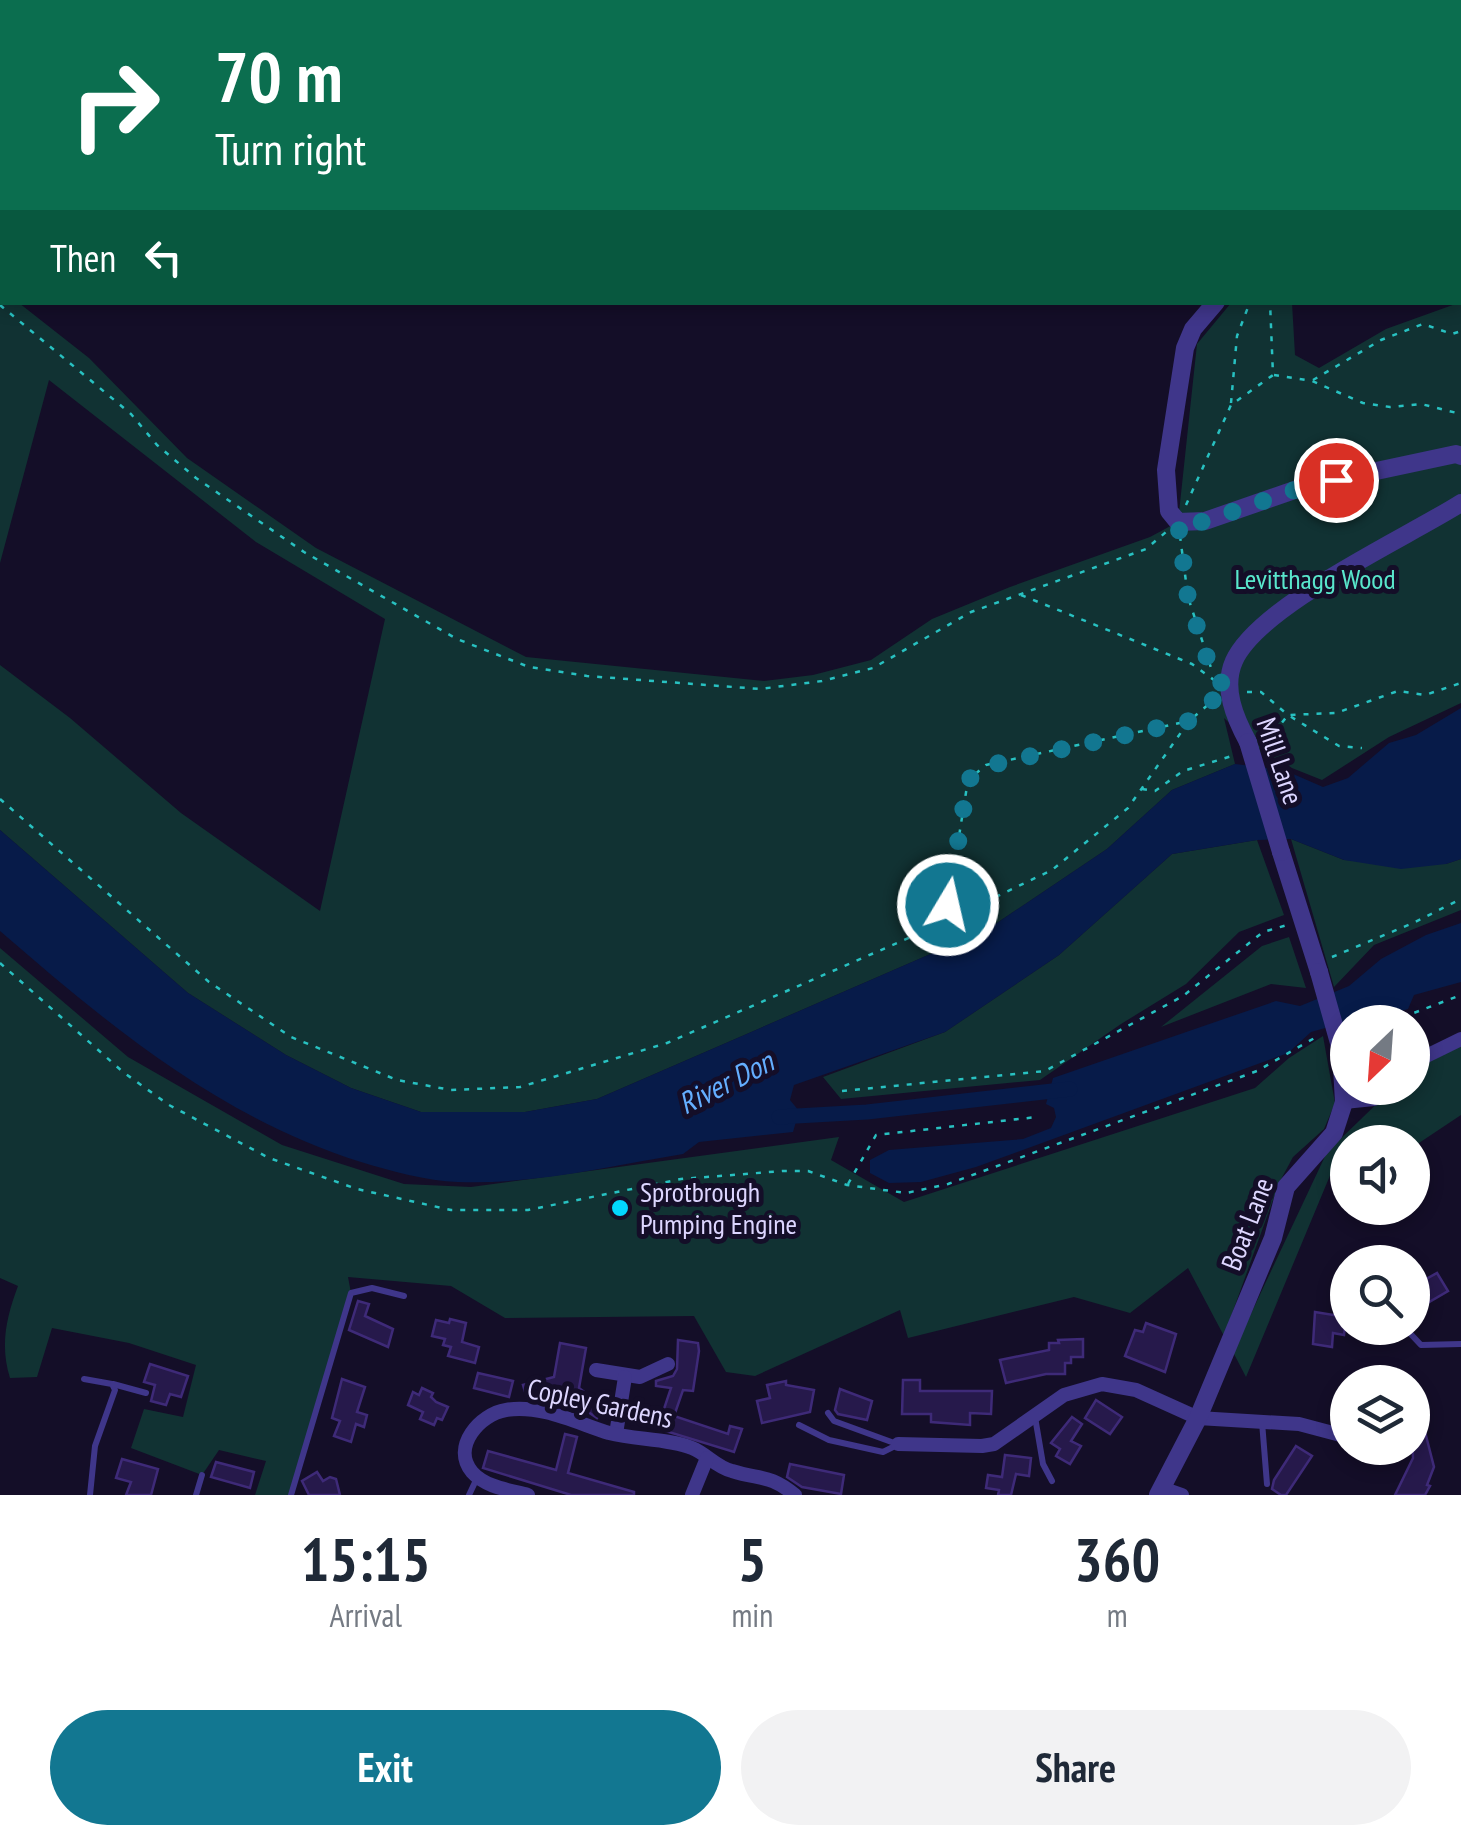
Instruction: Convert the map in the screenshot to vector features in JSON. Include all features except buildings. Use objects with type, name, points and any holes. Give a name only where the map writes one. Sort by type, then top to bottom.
[{"type":"street","points":[[1214,305],[1184,348],[1166,470],[1169,511],[1178,522],[1206,521],[1306,486],[1461,456]]},
{"type":"street","name":"Mill Lane","points":[[1318,968],[1253,746],[1238,723],[1229,691],[1234,661],[1252,635],[1289,604],[1461,503]]},
{"type":"street","name":"Boat Lane","points":[[1318,968],[1330,1011]]},
{"type":"street","points":[[1430,1054],[1461,1039]]},
{"type":"street","name":"Boat Lane","points":[[1160,1492],[1198,1418],[1273,1238],[1286,1187],[1334,1133],[1343,1105]]},
{"type":"street","points":[[596,1370],[640,1377],[668,1364]]},
{"type":"street","points":[[616,1434],[625,1376]]},
{"type":"street","points":[[898,1444],[994,1444],[1076,1389],[1102,1384],[1136,1390],[1198,1418],[1299,1424],[1330,1432]]},
{"type":"street","name":"Copley Gardens","points":[[478,1476],[464,1454],[471,1432],[481,1421],[507,1409],[577,1420],[616,1434],[689,1447],[731,1471],[770,1478],[795,1495]]},
{"type":"street","points":[[692,1495],[707,1458]]},
{"type":"street","points":[[478,1476],[528,1495]]},
{"type":"street","points":[[1160,1492],[1182,1495]]},
{"type":"lane","points":[[292,1495],[351,1293],[372,1288],[404,1296]]},
{"type":"lane","points":[[1424,1345],[1461,1344]]},
{"type":"lane","points":[[84,1379],[146,1393]]},
{"type":"lane","points":[[90,1495],[96,1446],[114,1390],[112,1384]]},
{"type":"lane","points":[[828,1413],[834,1420],[898,1444]]},
{"type":"lane","points":[[1035,1415],[1042,1464],[1052,1481]]},
{"type":"lane","points":[[1262,1421],[1267,1484]]},
{"type":"lane","points":[[798,1424],[828,1440],[883,1452],[898,1444]]},
{"type":"lane","points":[[196,1495],[202,1475]]},
{"type":"lane","points":[[469,1495],[478,1476]]},
{"type":"path","points":[[0,306],[131,414],[158,446],[196,478],[304,552],[457,639],[529,667],[588,676],[760,689],[822,681],[874,668],[971,612],[1146,549],[1178,522],[1230,405],[1236,336],[1249,305]]},
{"type":"path","points":[[1270,305],[1273,375]]},
{"type":"path","points":[[1312,381],[1380,340],[1422,324],[1452,334],[1461,331]]},
{"type":"path","points":[[1230,405],[1273,375],[1312,381],[1363,403],[1420,404],[1461,414]]},
{"type":"path","points":[[1020,594],[1192,664],[1214,680],[1188,598],[1178,522]]},
{"type":"path","points":[[1141,789],[1155,791],[1183,771],[1253,746],[1288,715],[1336,713],[1398,691],[1425,695],[1461,683]]},
{"type":"path","points":[[0,799],[208,982],[291,1037],[397,1080],[451,1090],[520,1087],[667,1043],[1052,870],[1128,808],[1189,721],[1220,694],[1261,692],[1288,715],[1339,746],[1362,748]]},
{"type":"path","points":[[934,926],[948,905],[968,780],[986,766],[1189,721]]},
{"type":"path","points":[[1318,968],[1461,899]]},
{"type":"path","points":[[842,1091],[1045,1071],[1183,996],[1263,932],[1303,921]]},
{"type":"path","points":[[0,963],[123,1072],[170,1105],[269,1158],[357,1189],[451,1210],[509,1210],[586,1200],[681,1178],[783,1171],[808,1171],[847,1185],[906,1193],[948,1184],[1257,1070],[1324,1032]]},
{"type":"path","points":[[1430,1006],[1461,994]]},
{"type":"path","points":[[847,1185],[876,1136],[1037,1117]]},
{"type":"green space","name":"Levitthagg Wood","points":[[0,305],[22,305],[89,358],[187,458],[316,548],[526,657],[764,681],[813,675],[871,660],[932,619],[1150,537],[1178,522],[1197,344],[1229,305],[1292,305],[1295,355],[1319,368],[1386,329],[1461,305],[1461,703],[1389,737],[1322,780],[1267,758],[1224,718],[1235,764],[1172,790],[1107,849],[988,929],[597,1099],[525,1112],[421,1112],[351,1088],[286,1055],[188,993],[0,830],[0,665],[70,718],[181,813],[320,911],[385,619],[256,542],[49,380],[0,563]]},
{"type":"green space","points":[[1291,839],[1344,860],[1446,864],[1461,859],[1461,910],[1374,945],[1334,987]]},
{"type":"green space","points":[[1257,840],[1284,915],[1239,932],[1186,984],[1040,1080],[841,1099],[823,1077],[945,1032],[1059,955],[1172,854]]},
{"type":"green space","points":[[1289,937],[1306,988],[1271,984],[1161,1027],[1262,946]]},
{"type":"green space","points":[[0,948],[128,1057],[282,1145],[404,1184],[471,1187],[839,1137],[831,1160],[904,1202],[1255,1088],[1289,1058],[1323,1036],[1330,1075],[1330,1105],[1334,1105],[1324,1129],[1293,1157],[1279,1183],[1224,1336],[1188,1268],[1130,1313],[1074,1297],[908,1338],[900,1310],[755,1376],[726,1372],[694,1316],[505,1318],[451,1286],[348,1277],[351,1293],[291,1495],[255,1495],[266,1461],[219,1450],[202,1475],[131,1448],[144,1409],[183,1417],[196,1365],[129,1343],[52,1328],[37,1377],[10,1378],[6,1332],[18,1286],[0,1278]]},
{"type":"green space","points":[[1461,1044],[1461,1115],[1430,1136],[1430,1125],[1355,1125],[1375,1105],[1430,1105],[1430,1060]]},
{"type":"green space","points":[[1330,1149],[1330,1176],[1246,1377],[1233,1352]]},
{"type":"water","name":"River Don","points":[[1461,708],[1461,859],[1401,869],[1344,860],[1291,839],[1257,840],[1172,854],[1059,955],[945,1032],[794,1085],[790,1100],[799,1111],[793,1132],[699,1142],[683,1154],[571,1174],[515,1181],[446,1181],[384,1169],[309,1143],[260,1120],[169,1066],[0,931],[0,830],[188,993],[286,1055],[351,1088],[421,1112],[525,1112],[597,1099],[988,929],[1107,849],[1172,790],[1235,764],[1284,770],[1323,787],[1348,778],[1389,743],[1416,735]]},
{"type":"water","points":[[1461,923],[1461,982],[1414,995],[1410,1005],[1330,1005],[1330,1027],[1311,1032],[1288,1053],[976,1167],[921,1182],[889,1183],[870,1173],[870,1160],[889,1150],[1023,1139],[1051,1128],[1056,1117],[1054,1108],[1046,1104],[1053,1078],[1276,1001],[1300,1006],[1349,986],[1381,959],[1426,935]]},
{"type":"waterway","points":[[779,1117],[867,1112],[1070,1089]]},
{"type":"place","name":"Sprotbrough Pumping Engine","points":[[620,1208]]},
{"type":"route","points":[[948,905],[968,780],[986,766],[1189,721],[1229,691],[1228,685],[1214,680],[1188,598],[1178,522],[1206,521],[1306,486],[1336,480]]}]
